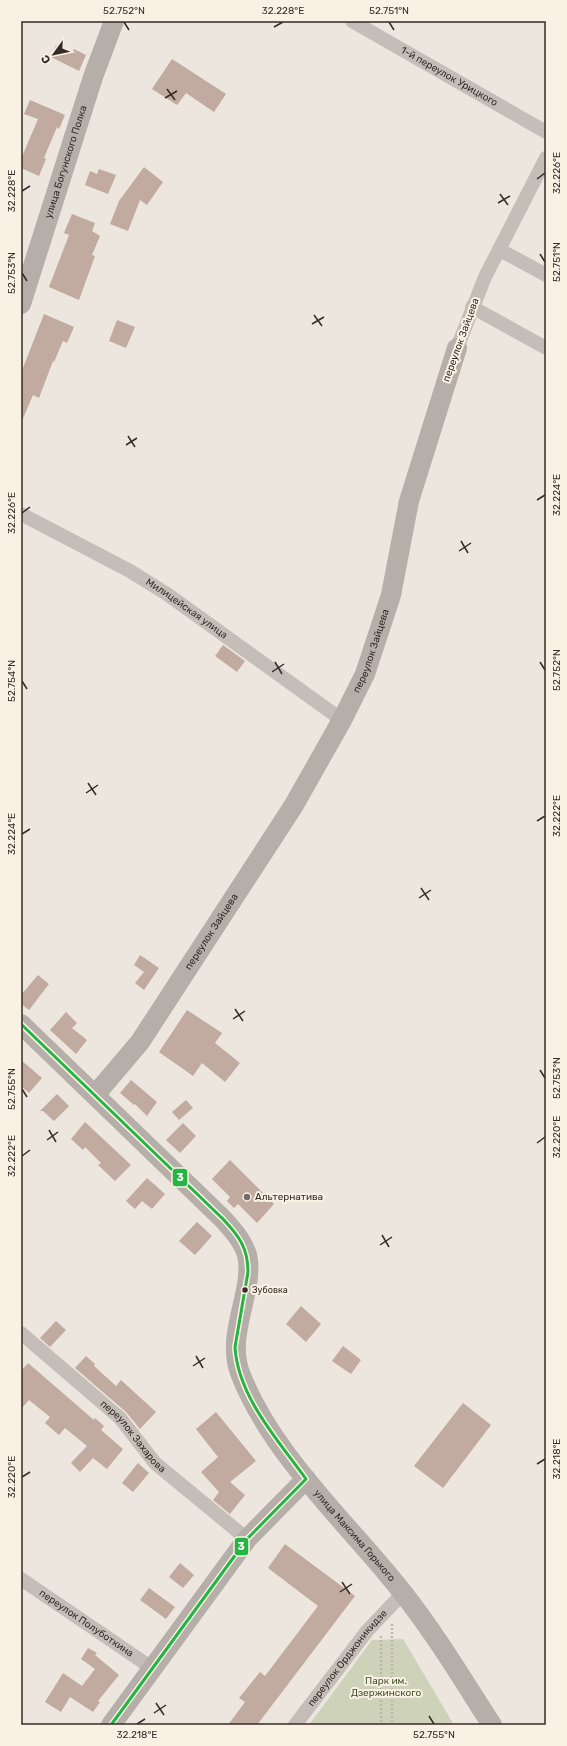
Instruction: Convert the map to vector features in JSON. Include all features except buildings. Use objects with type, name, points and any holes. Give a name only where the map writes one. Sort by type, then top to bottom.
[{"type":"main road","name":"улица Богунского Полка","points":[[21,304],[91,84],[114,21]]},
{"type":"main road","name":"переулок Зайцева","points":[[96,1095],[140,1042],[294,805],[342,720],[365,674],[386,614],[409,501],[457,348]]},
{"type":"main road","name":"улица Максима Горького","points":[[21,1024],[223,1219],[240,1241],[248,1259],[247,1276],[236,1344],[236,1359],[239,1371],[260,1414],[306,1479],[403,1593],[434,1635],[492,1725]]},
{"type":"main road","points":[[111,1725],[247,1539],[306,1479]]},
{"type":"street","name":"1-й переулок Урицкого","points":[[352,21],[546,132]]},
{"type":"street","name":"переулок Зайцева","points":[[457,348],[485,277],[546,158]]},
{"type":"street","points":[[500,250],[546,275]]},
{"type":"street","points":[[472,308],[546,348]]},
{"type":"street","name":"Милицейская улица","points":[[21,514],[86,548],[167,594],[342,720]]},
{"type":"street","name":"переулок Захарова","points":[[21,1333],[120,1418],[155,1463],[247,1539]]},
{"type":"street","name":"переулок Полуботкина","points":[[21,1578],[152,1668]]},
{"type":"street","name":"переулок Орджоникидзе","points":[[295,1725],[367,1631],[403,1593]]},
{"type":"path","points":[[392,1624],[392,1725]]},
{"type":"path","points":[[381,1633],[381,1725]]},
{"type":"green space","name":"Парк им. Дзержинского","points":[[403,1639],[454,1725],[309,1725],[372,1640]]},
{"type":"transit line","name":"3","points":[[21,1024],[223,1219],[242,1243],[248,1264],[248,1272],[235,1347],[238,1365],[243,1383],[261,1417],[306,1479],[247,1539],[111,1725]]},
{"type":"place","name":"Альтернатива","points":[[247,1197]]},
{"type":"place","name":"Зубовка","points":[[245,1290]]}]
